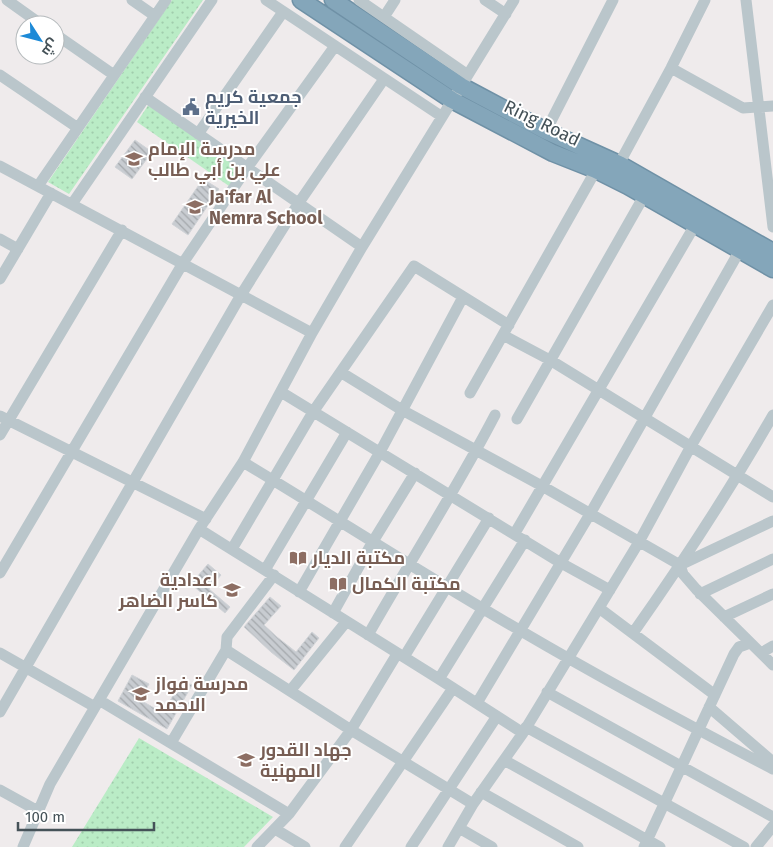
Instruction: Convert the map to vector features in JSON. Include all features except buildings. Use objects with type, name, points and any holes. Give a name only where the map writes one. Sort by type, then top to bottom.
[{"type":"highway","name":"Ring Road","points":[[301,0],[452,100],[553,153],[596,170],[695,224],[773,270]]},
{"type":"highway","name":"Ring Road","points":[[333,0],[546,131],[619,164],[773,252]]},
{"type":"street","points":[[6,0],[28,15]]},
{"type":"street","points":[[132,0],[155,16]]},
{"type":"street","points":[[38,186],[166,0]]},
{"type":"street","points":[[72,204],[212,0]]},
{"type":"street","points":[[266,0],[441,116]]},
{"type":"street","points":[[359,0],[465,80]]},
{"type":"street","points":[[384,17],[395,0]]},
{"type":"street","points":[[486,0],[506,14]]},
{"type":"street","points":[[23,847],[50,784],[199,529],[243,462],[312,333],[362,247],[514,0]]},
{"type":"street","points":[[546,131],[613,0]]},
{"type":"street","points":[[619,164],[705,0]]},
{"type":"street","points":[[746,0],[773,227]]},
{"type":"street","points":[[198,134],[283,12]]},
{"type":"street","points":[[65,41],[114,75]]},
{"type":"street","points":[[0,573],[183,264],[247,168],[335,46]]},
{"type":"street","points":[[671,68],[743,108],[773,106]]},
{"type":"street","points":[[0,75],[78,128]]},
{"type":"street","points":[[0,712],[241,295],[298,204],[384,78]]},
{"type":"street","points":[[145,97],[362,247]]},
{"type":"street","points":[[0,166],[312,333]]},
{"type":"street","points":[[470,393],[596,170]]},
{"type":"street","points":[[0,279],[51,193]]},
{"type":"street","points":[[517,419],[644,196]]},
{"type":"street","points":[[514,533],[695,224]]},
{"type":"street","points":[[0,435],[4,418],[122,230]]},
{"type":"street","points":[[0,239],[18,249]]},
{"type":"street","points":[[477,703],[590,514],[740,250]]},
{"type":"street","points":[[232,549],[313,412],[414,266],[463,297],[506,330],[598,391],[644,417],[773,497]]},
{"type":"street","points":[[299,592],[380,452],[463,297]]},
{"type":"street","points":[[448,847],[481,792],[548,692],[639,542],[691,446],[773,305]]},
{"type":"street","points":[[342,372],[402,410],[542,486],[680,565],[683,574],[700,594],[773,665]]},
{"type":"street","points":[[280,392],[610,590]]},
{"type":"street","points":[[634,633],[738,476],[773,415]]},
{"type":"street","points":[[368,635],[495,416]]},
{"type":"street","points":[[4,418],[206,519]]},
{"type":"street","points":[[171,743],[226,650],[227,637],[269,573],[306,501],[347,432]]},
{"type":"street","points":[[243,462],[340,521],[372,543],[409,563],[520,631],[698,730],[773,769]]},
{"type":"street","points":[[333,613],[372,543],[415,473]]},
{"type":"street","points":[[259,847],[289,814],[351,730],[447,587],[489,518]]},
{"type":"street","points":[[680,565],[773,521]]},
{"type":"street","points":[[199,529],[497,716],[744,847]]},
{"type":"street","points":[[439,679],[525,540]]},
{"type":"street","points":[[700,594],[773,559]]},
{"type":"street","points":[[724,617],[773,594]]},
{"type":"street","points":[[599,608],[715,695]]},
{"type":"street","points":[[290,691],[346,622]]},
{"type":"street","points":[[646,844],[734,654],[739,647],[750,642]]},
{"type":"street","points":[[761,653],[773,646]]},
{"type":"street","points":[[226,650],[351,730],[474,804]]},
{"type":"street","points":[[0,653],[171,743],[289,814]]},
{"type":"street","points":[[346,847],[453,688]]},
{"type":"street","points":[[548,692],[773,817]]},
{"type":"street","points":[[709,707],[773,762]]},
{"type":"street","points":[[411,847],[497,716]]},
{"type":"street","points":[[504,760],[646,844],[660,847]]},
{"type":"street","points":[[0,790],[38,811]]},
{"type":"street","points":[[481,792],[578,847]]},
{"type":"street","points":[[756,847],[773,826]]},
{"type":"street","points":[[459,828],[492,847]]},
{"type":"street","points":[[275,829],[305,847]]},
{"type":"green space","points":[[172,0],[203,0],[69,194],[48,182]]},
{"type":"green space","points":[[149,104],[242,167],[229,186],[137,122]]},
{"type":"green space","points":[[139,738],[273,817],[244,847],[72,847]]},
{"type":"place","name":"جمعية كريم الخيرية","points":[[191,107]]},
{"type":"place","name":"مدرسة الإمام علي بن أبي طالب","points":[[134,159]]},
{"type":"place","name":"Ja'far Al Nemra School","points":[[195,207]]},
{"type":"place","name":"مكتبة الديار","points":[[298,558]]},
{"type":"place","name":"مكتبة الكمال","points":[[338,584]]},
{"type":"place","name":"اعدادية كاسر الضاهر","points":[[232,590]]},
{"type":"place","name":"مدرسة فواز الاحمد","points":[[141,694]]},
{"type":"place","name":"جهاد القدور المهنية","points":[[246,760]]}]
